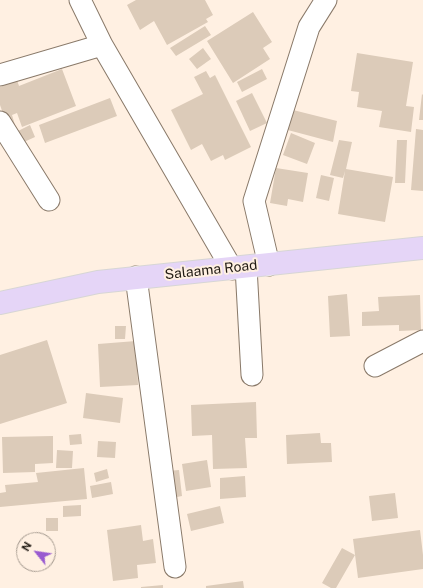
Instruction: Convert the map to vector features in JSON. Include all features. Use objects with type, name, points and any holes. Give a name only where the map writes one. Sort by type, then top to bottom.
[{"type":"main road","name":"Salaama Road","points":[[0,303],[98,282],[136,277],[269,265],[423,248]]},
{"type":"street","points":[[80,0],[102,45],[239,268],[252,375]]},
{"type":"street","points":[[269,265],[254,201],[309,27],[326,0]]},
{"type":"street","points":[[0,75],[102,45]]},
{"type":"street","points":[[0,122],[49,200]]},
{"type":"street","points":[[136,277],[175,567]]},
{"type":"street","points":[[375,366],[423,341]]},
{"type":"building","points":[[136,0],[205,0],[213,15],[206,19],[208,22],[167,45],[154,21],[140,30],[127,5]]},
{"type":"building","points":[[253,12],[272,42],[263,48],[270,59],[233,83],[207,41]]},
{"type":"building","points":[[205,26],[211,35],[176,56],[170,48]]},
{"type":"building","points":[[203,48],[211,59],[197,69],[189,59]]},
{"type":"building","points":[[357,53],[413,62],[406,106],[414,107],[411,132],[379,127],[382,111],[357,107],[359,92],[351,91]]},
{"type":"building","points":[[62,69],[76,106],[22,127],[17,113],[12,115],[15,125],[8,128],[0,105],[0,87],[17,80],[19,86]]},
{"type":"building","points":[[262,69],[267,79],[242,92],[237,82]]},
{"type":"building","points":[[206,71],[210,78],[215,75],[251,147],[225,160],[223,155],[211,161],[202,144],[191,150],[171,110],[203,94],[194,77]]},
{"type":"building","points":[[252,93],[267,123],[250,131],[236,101]]},
{"type":"building","points":[[422,94],[423,120],[419,120]]},
{"type":"building","points":[[110,98],[117,116],[45,143],[39,125]]},
{"type":"building","points":[[289,109],[337,121],[333,142],[284,129]]},
{"type":"building","points":[[30,125],[35,137],[24,142],[18,131]]},
{"type":"building","points":[[416,129],[423,130],[423,191],[411,190]]},
{"type":"building","points":[[291,133],[315,143],[307,164],[283,155]]},
{"type":"building","points":[[339,140],[352,142],[346,169],[393,177],[385,222],[338,214],[345,171],[343,178],[330,175]]},
{"type":"building","points":[[397,140],[407,140],[405,183],[395,183]]},
{"type":"building","points":[[276,168],[308,173],[303,202],[288,199],[287,206],[270,203]]},
{"type":"building","points":[[321,175],[334,178],[329,201],[316,198]]},
{"type":"building","points":[[347,294],[350,336],[330,337],[328,296]]},
{"type":"building","points":[[420,295],[421,330],[399,331],[399,325],[362,326],[362,312],[379,311],[378,297]]},
{"type":"building","points":[[115,326],[126,326],[125,339],[115,339]]},
{"type":"building","points":[[47,340],[67,403],[0,424],[0,355]]},
{"type":"building","points":[[136,341],[138,385],[100,387],[98,344]]},
{"type":"building","points":[[86,393],[123,398],[120,423],[83,418]]},
{"type":"building","points":[[256,402],[257,438],[245,438],[247,468],[213,469],[212,435],[192,436],[191,405]]},
{"type":"building","points":[[320,433],[321,443],[331,443],[332,462],[287,464],[286,435]]},
{"type":"building","points":[[81,434],[82,444],[70,445],[69,435]]},
{"type":"building","points":[[53,436],[53,463],[35,464],[35,472],[3,473],[2,437]]},
{"type":"building","points":[[98,441],[116,442],[115,458],[97,457]]},
{"type":"building","points":[[57,450],[73,451],[72,468],[56,468]]},
{"type":"building","points":[[207,460],[211,487],[186,491],[182,464]]},
{"type":"building","points":[[84,468],[87,499],[0,507],[0,493],[6,492],[5,485],[38,482],[36,473]]},
{"type":"building","points":[[107,469],[109,478],[96,482],[94,473]]},
{"type":"building","points":[[179,470],[182,496],[172,498],[168,471]]},
{"type":"building","points":[[245,476],[246,497],[220,499],[220,478]]},
{"type":"building","points":[[111,482],[113,494],[92,498],[90,486]]},
{"type":"building","points":[[395,493],[398,518],[372,521],[369,496]]},
{"type":"building","points":[[81,505],[81,516],[63,517],[63,506]]},
{"type":"building","points":[[220,506],[224,523],[191,531],[187,514]]},
{"type":"building","points":[[46,518],[58,518],[58,531],[46,531]]},
{"type":"building","points":[[141,525],[143,541],[153,539],[156,563],[137,565],[138,578],[113,581],[107,530]]},
{"type":"building","points":[[420,530],[423,569],[358,578],[353,539]]},
{"type":"building","points":[[342,548],[355,555],[336,588],[331,588],[322,583]]},
{"type":"building","points":[[243,581],[244,588],[206,588],[206,586]]},
{"type":"building","points":[[163,585],[163,588],[141,588],[141,587]]}]
